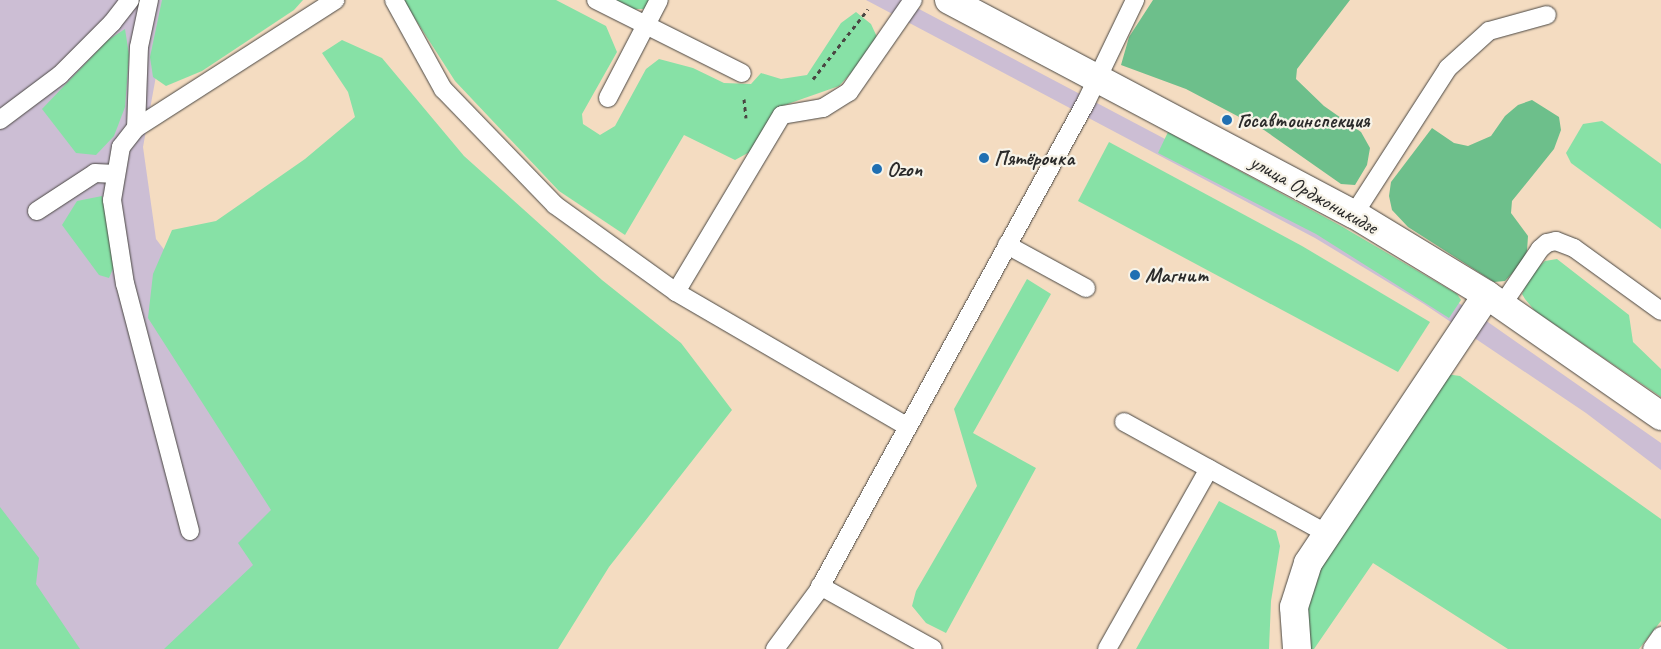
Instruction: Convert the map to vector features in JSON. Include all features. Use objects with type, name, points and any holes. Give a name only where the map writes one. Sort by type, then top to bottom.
[{"type":"main road","name":"улица Орджоникидзе","points":[[949,0],[1098,76],[1354,214],[1494,300],[1661,416]]},
{"type":"main road","points":[[1297,649],[1294,607],[1308,563],[1494,300]]},
{"type":"lane","points":[[0,120],[60,75],[112,23],[130,0]]},
{"type":"lane","points":[[136,128],[139,47],[149,0]]},
{"type":"lane","points":[[190,530],[125,284],[112,200],[121,147],[136,128],[335,0]]},
{"type":"lane","points":[[394,0],[443,89],[555,205],[676,292],[908,427]]},
{"type":"lane","points":[[596,0],[742,73]]},
{"type":"lane","points":[[608,98],[659,0]]},
{"type":"lane","points":[[676,292],[782,115],[823,108],[849,92],[913,0]]},
{"type":"lane","points":[[775,649],[820,586],[1007,246],[1098,76],[1135,0]]},
{"type":"lane","points":[[1354,214],[1448,68],[1489,31],[1547,15]]},
{"type":"lane","points":[[37,211],[95,173],[116,174]]},
{"type":"lane","points":[[1494,300],[1547,242],[1556,242],[1574,248],[1661,312]]},
{"type":"lane","points":[[1007,246],[1086,288]]},
{"type":"lane","points":[[1124,422],[1328,534]]},
{"type":"lane","points":[[1108,649],[1210,469]]},
{"type":"lane","points":[[820,586],[933,649]]},
{"type":"lane","points":[[1652,649],[1661,636]]},
{"type":"path","points":[[808,85],[868,9]]},
{"type":"shaded area","points":[[0,0],[170,0],[143,147],[156,239],[333,473],[272,649],[0,649]]},
{"type":"shaded area","points":[[866,0],[902,0],[1343,233],[1475,313],[1661,443],[1661,470],[1586,413],[1424,304],[1315,238]]},
{"type":"green space","points":[[162,0],[303,0],[294,10],[202,71],[166,86],[153,77],[150,57]]},
{"type":"green space","points":[[403,0],[556,0],[606,26],[617,52],[582,114],[583,124],[600,135],[615,126],[646,69],[659,59],[693,68],[724,83],[751,84],[761,73],[781,79],[807,75],[841,23],[856,12],[871,24],[877,37],[865,58],[839,86],[782,106],[757,148],[735,160],[684,135],[625,235],[559,191],[455,81]]},
{"type":"green space","points":[[605,0],[650,0],[644,9],[631,9]]},
{"type":"green space","points":[[1153,0],[1350,0],[1297,69],[1296,79],[1324,106],[1361,132],[1370,148],[1367,165],[1355,185],[1341,184],[1264,130],[1186,89],[1121,65],[1129,37]]},
{"type":"green space","points":[[125,29],[129,55],[125,107],[114,136],[96,155],[76,153],[42,109],[108,40]]},
{"type":"green space","points":[[342,40],[382,58],[464,156],[602,280],[681,343],[732,410],[609,567],[558,649],[164,649],[253,565],[238,543],[271,510],[148,318],[153,274],[172,230],[216,221],[305,159],[355,117],[348,92],[322,53]]},
{"type":"green space","points":[[1532,100],[1559,117],[1561,130],[1554,149],[1512,201],[1511,213],[1528,236],[1527,251],[1520,265],[1505,281],[1494,282],[1408,227],[1392,210],[1389,196],[1391,182],[1432,128],[1454,143],[1468,146],[1491,136],[1505,116],[1518,105]]},
{"type":"green space","points":[[1602,121],[1661,164],[1661,229],[1571,163],[1566,153],[1583,124]]},
{"type":"green space","points":[[1168,132],[1341,226],[1457,294],[1461,300],[1449,318],[1316,234],[1158,153]]},
{"type":"green space","points":[[1109,142],[1302,246],[1430,322],[1398,372],[1078,201]]},
{"type":"green space","points":[[102,196],[115,264],[109,278],[99,275],[62,225],[77,201]]},
{"type":"green space","points":[[1557,259],[1629,315],[1633,342],[1661,369],[1661,397],[1535,311],[1525,299],[1522,294],[1531,274],[1545,261]]},
{"type":"green space","points":[[1027,279],[1051,294],[973,433],[1036,468],[946,633],[926,623],[912,606],[916,591],[977,486],[954,409]]},
{"type":"green space","points":[[1446,374],[1460,376],[1661,519],[1661,621],[1639,649],[1508,649],[1373,563],[1314,649],[1310,649],[1306,614],[1317,566]]},
{"type":"green space","points":[[1219,501],[1276,531],[1280,546],[1271,601],[1269,649],[1136,649]]},
{"type":"green space","points":[[0,507],[39,558],[36,584],[80,649],[0,649]]},
{"type":"place","name":"Госавтоинспекция","points":[[1227,120]]},
{"type":"place","name":"Пятёрочка","points":[[984,158]]},
{"type":"place","name":"Ozon","points":[[877,169]]},
{"type":"place","name":"Магнит","points":[[1135,275]]}]
